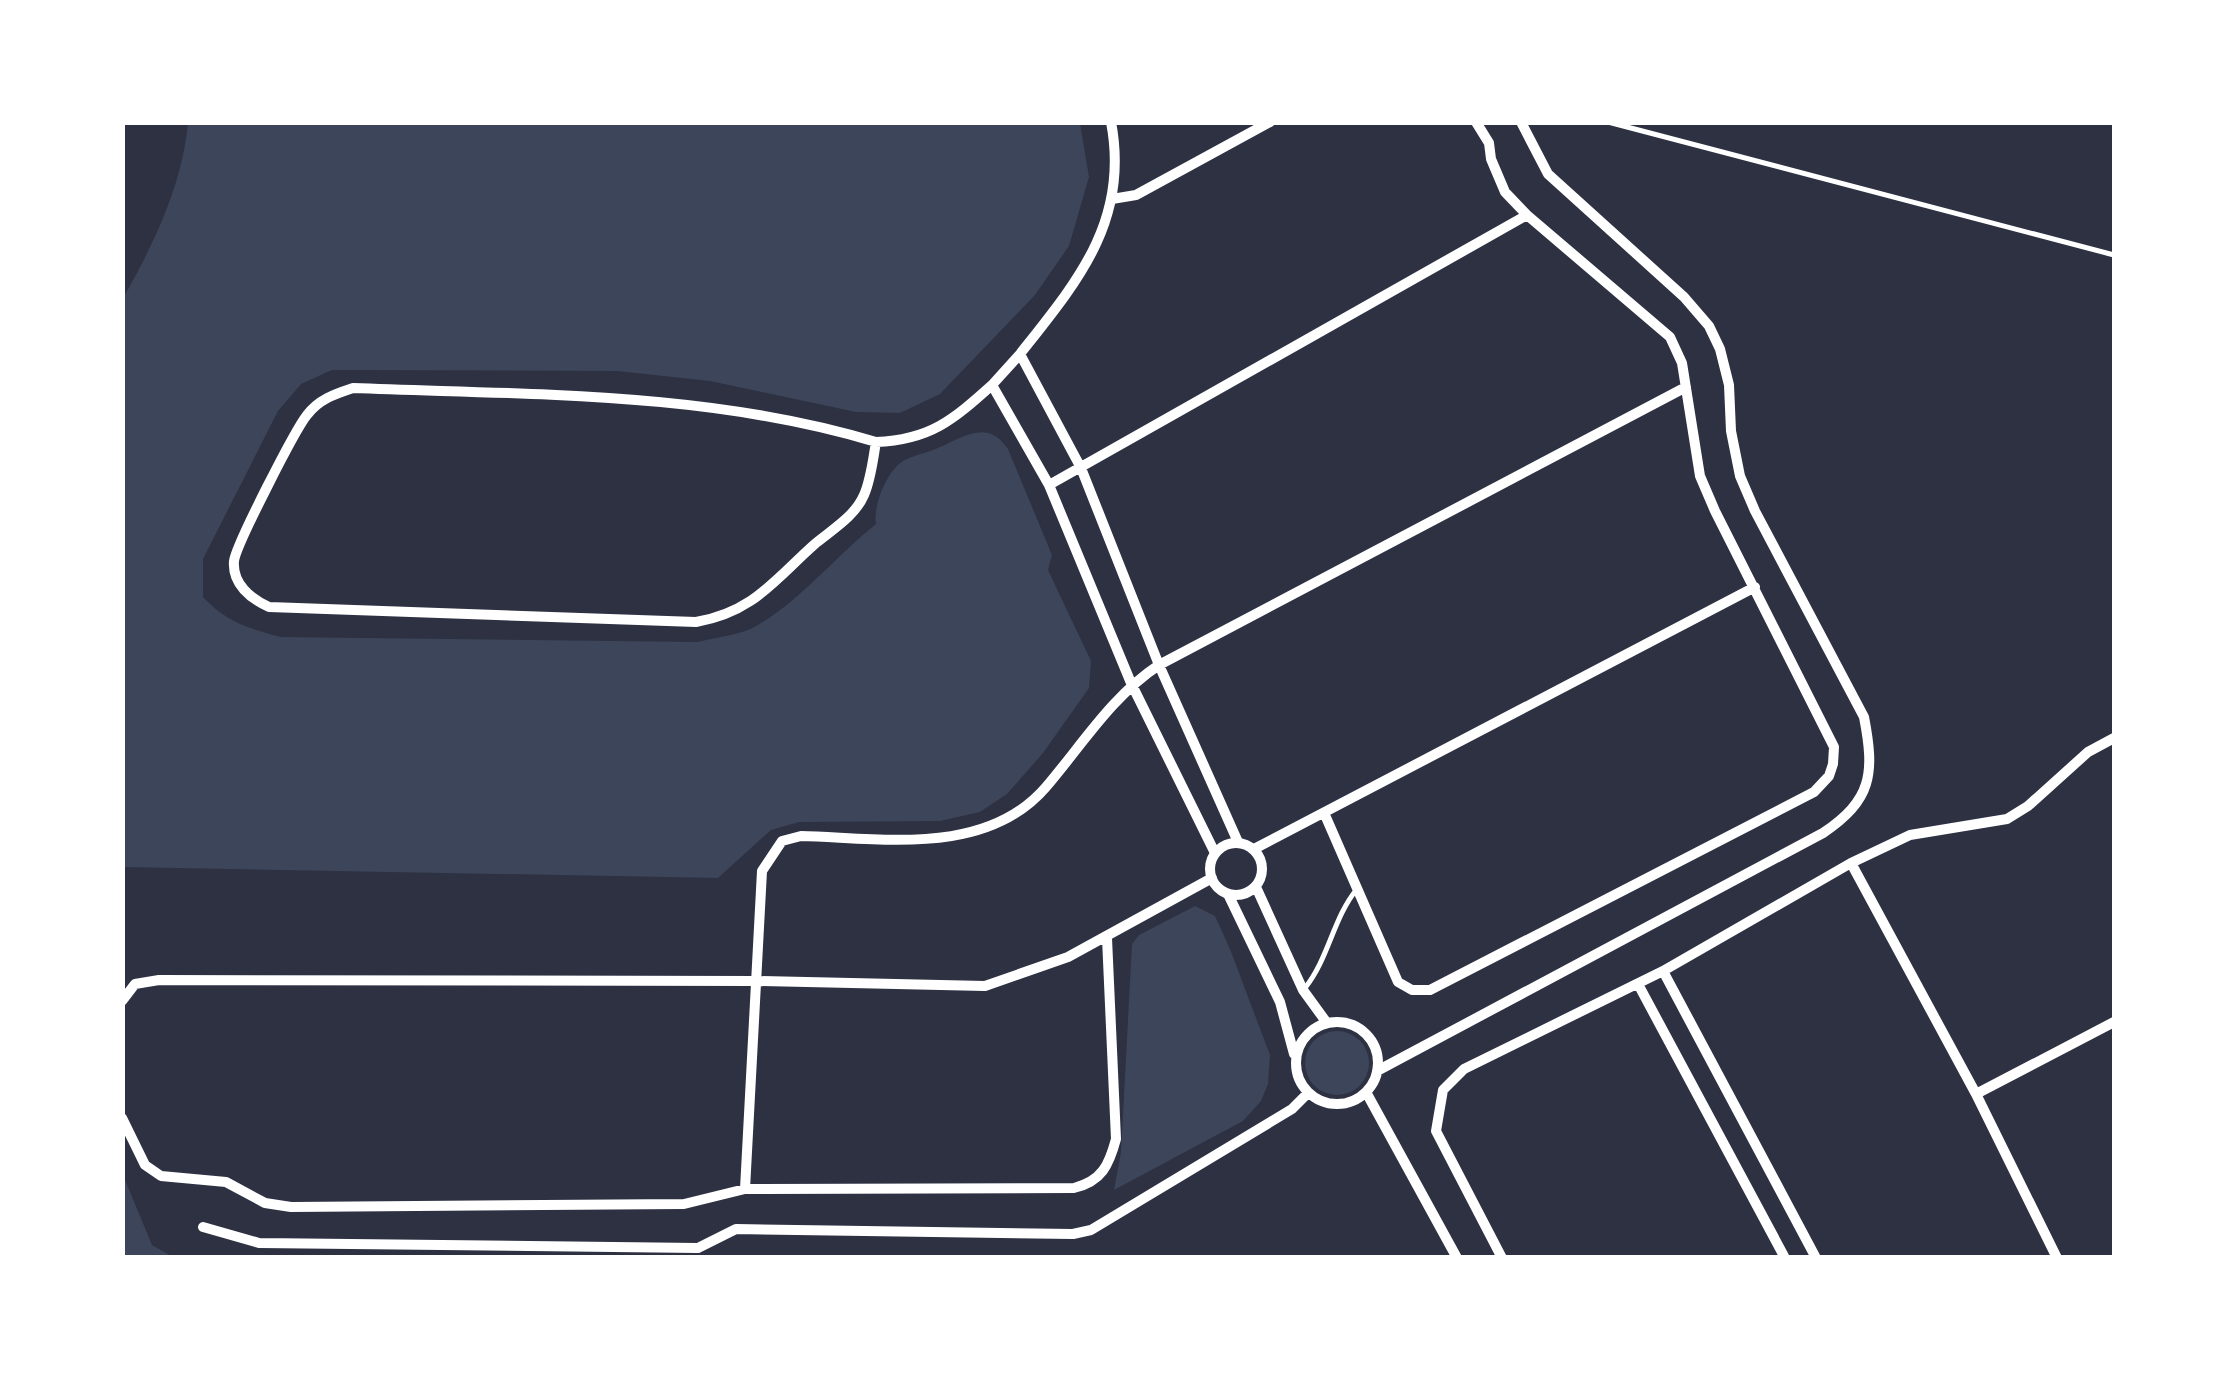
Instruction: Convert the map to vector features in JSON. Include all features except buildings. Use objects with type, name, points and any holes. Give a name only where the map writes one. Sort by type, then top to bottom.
[{"type":"street","points":[[876,442],[865,494],[855,510],[813,545],[765,594],[713,619],[696,622],[269,607],[252,599],[238,581],[234,562],[307,414],[327,396],[353,388],[665,400],[759,415],[876,442],[903,441],[926,434],[954,419],[992,385],[1082,273],[1099,242],[1112,199],[1116,147],[1111,122]]},
{"type":"street","points":[[1112,199],[1136,195],[1270,122]]},
{"type":"street","points":[[1325,815],[1398,982],[1412,990],[1430,990],[1814,792],[1833,764],[1834,747],[1700,476],[1682,363],[1670,337],[1527,216],[1505,192],[1491,159],[1489,143],[1476,122]]},
{"type":"street","points":[[1228,894],[1243,895],[1256,887],[1263,868],[1254,849],[1238,842],[1215,853],[1212,878],[1228,894],[1280,1002],[1296,1070],[1308,1093],[1331,1104],[1344,1104],[1366,1092],[1378,1071],[1823,833],[1848,816],[1860,797],[1869,772],[1864,717],[1740,476],[1731,431],[1729,385],[1720,348],[1708,326],[1684,298],[1548,174],[1521,122]]},
{"type":"street","points":[[1048,486],[1527,216]]},
{"type":"street","points":[[1020,354],[1081,468],[1159,664],[1238,842]]},
{"type":"street","points":[[992,385],[1048,486],[1131,683],[1215,853]]},
{"type":"street","points":[[745,1189],[762,871],[782,841],[801,836],[924,839],[986,829],[1020,810],[1043,791],[1131,683],[1159,664],[1686,387]]},
{"type":"street","points":[[1254,849],[1755,587]]},
{"type":"street","points":[[1502,1258],[1436,1130],[1443,1090],[1464,1069],[1663,972],[1851,863],[1910,835],[2008,819],[2088,752],[2114,738]]},
{"type":"street","points":[[1851,863],[1976,1094],[2057,1258]]},
{"type":"street","points":[[122,1002],[135,984],[159,980],[986,986],[1107,938],[1212,878]]},
{"type":"street","points":[[1256,887],[1303,990],[1328,1022]]},
{"type":"street","points":[[122,1118],[145,1165],[160,1176],[226,1182],[265,1203],[291,1206],[684,1204],[745,1189],[1074,1188],[1090,1184],[1110,1162],[1116,1139],[1107,938]]},
{"type":"street","points":[[1663,972],[1816,1258]]},
{"type":"street","points":[[1638,984],[1784,1258]]},
{"type":"street","points":[[1296,1058],[1306,1035],[1328,1022],[1341,1022],[1366,1033],[1374,1044],[1378,1071]]},
{"type":"street","points":[[1976,1094],[2114,1022]]},
{"type":"street","points":[[1366,1092],[1456,1258]]},
{"type":"street","points":[[203,1227],[260,1243],[678,1248],[698,1248],[736,1229],[1073,1234],[1091,1230],[1292,1109],[1308,1093]]},
{"type":"lane","points":[[1608,122],[2114,255]]},
{"type":"lane","points":[[1303,990],[1316,974],[1347,901],[1358,889]]},
{"type":"shaded area","points":[[188,123],[1080,123],[1089,177],[1069,246],[1035,295],[940,394],[900,413],[856,412],[710,381],[617,371],[332,370],[301,384],[278,411],[203,559],[203,597],[238,623],[281,637],[698,642],[752,628],[804,590],[876,524],[882,490],[903,461],[984,432],[1008,449],[1052,555],[1048,570],[1091,661],[1089,688],[1043,753],[1007,794],[980,812],[940,821],[799,822],[771,830],[718,878],[124,867],[123,873],[123,298],[165,214],[180,169]]},
{"type":"shaded area","points":[[1195,906],[1215,916],[1230,949],[1270,1055],[1268,1084],[1261,1101],[1243,1121],[1114,1190],[1121,1152],[1132,944],[1139,935]]},
{"type":"shaded area","points":[[1337,1031],[1360,1040],[1369,1063],[1360,1086],[1337,1095],[1314,1086],[1305,1063],[1314,1040]]},
{"type":"shaded area","points":[[123,1175],[152,1245],[173,1257],[123,1257]]}]
